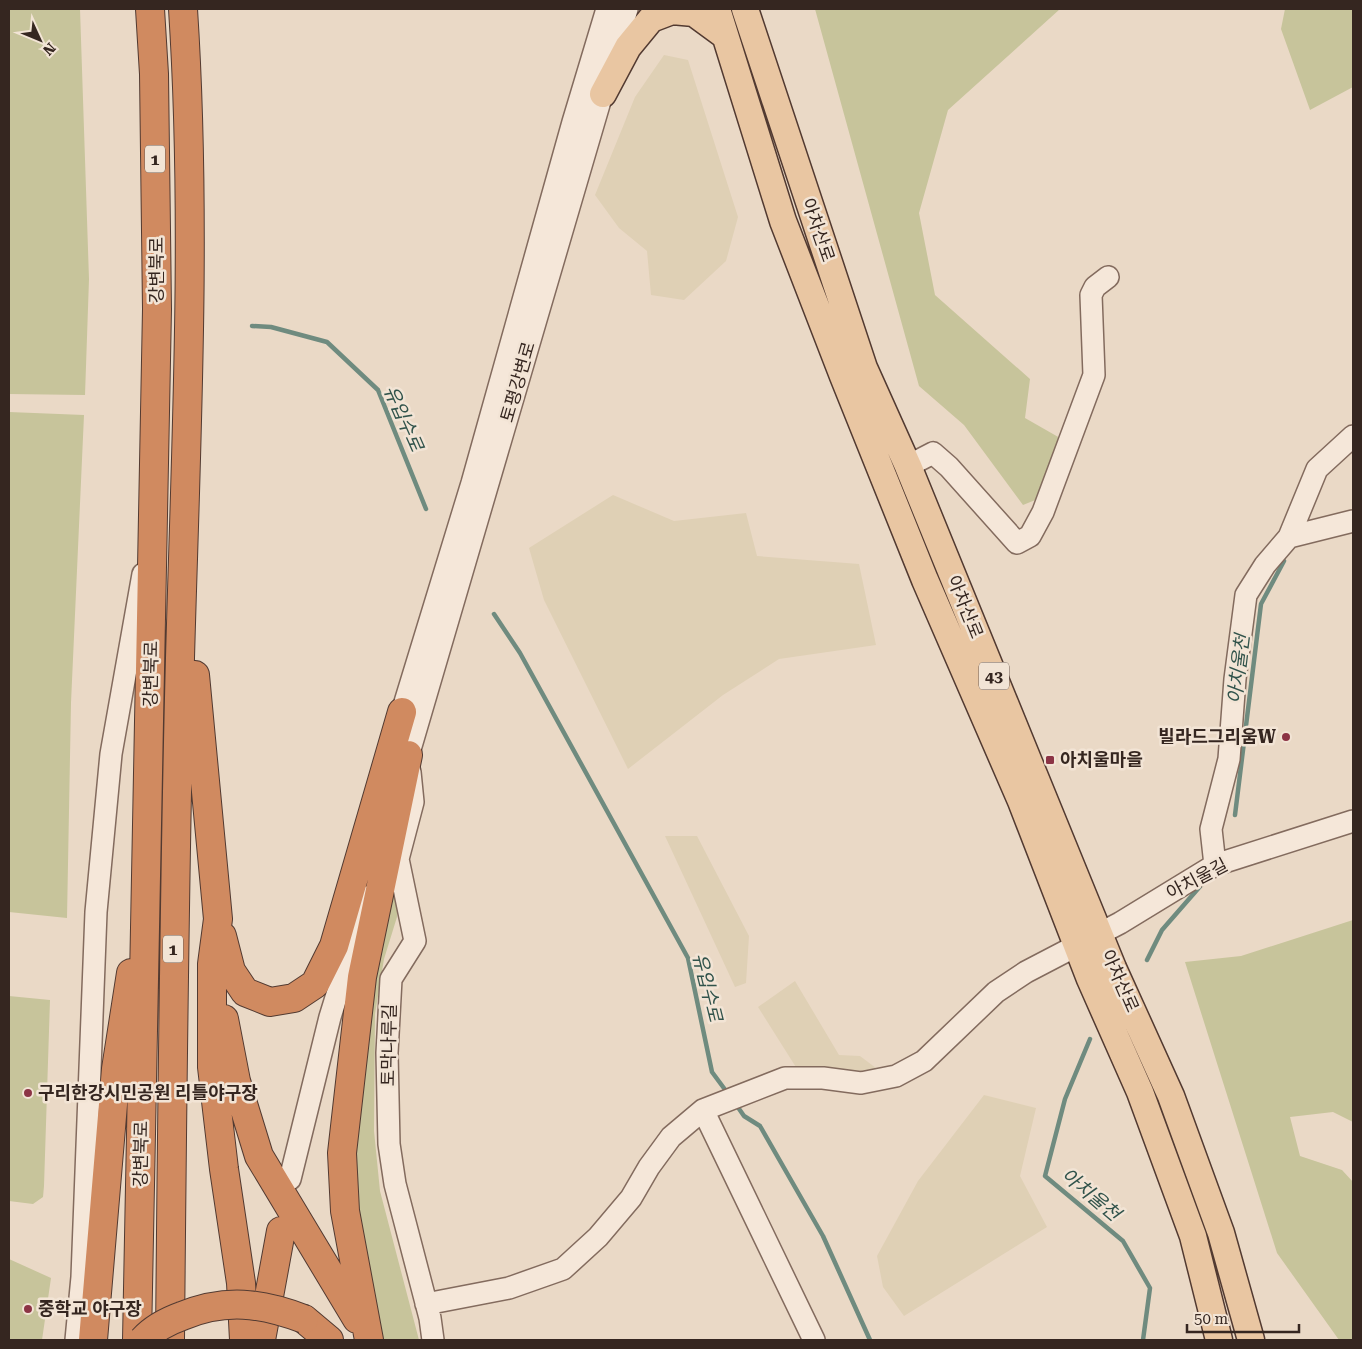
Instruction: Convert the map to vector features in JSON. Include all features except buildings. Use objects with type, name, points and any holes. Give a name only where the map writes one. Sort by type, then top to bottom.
[{"type":"highway","name":"강변북로","points":[[137,1340],[157,271],[154,74],[150,9]]},
{"type":"highway","name":"강변북로","points":[[170,1340],[174,909],[189,271],[188,74],[183,9]]},
{"type":"highway","points":[[183,557],[218,918],[231,971],[245,992],[270,1002],[294,998],[315,984],[334,946],[402,712]]},
{"type":"highway","points":[[368,1339],[346,1210],[342,1153],[362,977],[408,755]]},
{"type":"highway","points":[[93,1340],[116,1069],[147,865]]},
{"type":"highway","points":[[218,918],[212,964],[212,1067],[224,1169],[241,1283],[244,1340]]},
{"type":"highway","points":[[212,964],[236,1081],[260,1156],[368,1339]]},
{"type":"highway","points":[[261,1340],[281,1231]]},
{"type":"highway","points":[[143,1340],[166,1322],[199,1309],[227,1303],[268,1308],[304,1319],[329,1340]]},
{"type":"main road","name":"아차산로","points":[[717,9],[783,220],[925,580],[1020,800],[1088,939],[1171,1096],[1221,1233],[1251,1340]]},
{"type":"main road","name":"아차산로","points":[[746,9],[864,368],[908,466],[1088,939],[1192,1236],[1219,1340]]},
{"type":"main road","points":[[603,94],[628,47],[651,19],[672,11],[694,13],[724,35]]},
{"type":"street","name":"토평강변로","points":[[402,712],[472,483],[570,132],[607,9]]},
{"type":"street","name":"토평강변로","points":[[290,1179],[330,1018],[627,9]]},
{"type":"street","points":[[908,466],[933,453],[949,467],[1017,543],[1030,536],[1043,512],[1094,375],[1091,295],[1095,287],[1108,277]]},
{"type":"street","points":[[1215,865],[1211,829],[1229,759],[1235,679],[1246,595],[1266,565],[1289,537],[1317,469],[1353,436]]},
{"type":"street","points":[[1289,537],[1353,521]]},
{"type":"street","points":[[76,1340],[82,1277],[96,912],[111,754],[152,522]]},
{"type":"street","name":"토막나루길","points":[[402,712],[413,802],[398,859],[415,940],[391,979],[387,1053],[388,1144],[395,1184],[434,1340]]},
{"type":"street","name":"아치울길","points":[[426,1304],[509,1288],[563,1269],[598,1237],[631,1198],[649,1167],[671,1137],[705,1109],[785,1078],[823,1078],[861,1083],[896,1076],[924,1061],[996,992],[1026,972],[1088,939],[1215,865],[1353,821]]},
{"type":"street","points":[[705,1109],[814,1340]]},
{"type":"shaded area","points":[[9,9],[80,9],[89,279],[85,395],[9,394]]},
{"type":"shaded area","points":[[815,9],[1060,9],[948,110],[919,213],[935,295],[1030,379],[1025,418],[1074,446],[1050,494],[1023,505],[964,425],[919,386]]},
{"type":"shaded area","points":[[1285,9],[1353,9],[1353,87],[1310,110],[1281,29]]},
{"type":"shaded area","points":[[664,55],[688,60],[738,217],[726,261],[684,300],[651,295],[647,251],[619,228],[595,195],[635,97]]},
{"type":"shaded area","points":[[9,412],[84,415],[71,703],[67,918],[9,912]]},
{"type":"shaded area","points":[[613,495],[674,521],[746,513],[757,556],[859,564],[876,645],[779,659],[723,695],[628,769],[544,600],[529,548]]},
{"type":"shaded area","points":[[665,836],[697,836],[749,936],[746,983],[735,987]]},
{"type":"shaded area","points":[[387,870],[397,902],[397,917],[384,959],[375,1014],[374,1131],[380,1191],[419,1340],[374,1340],[348,1186]]},
{"type":"shaded area","points":[[1353,920],[1353,1122],[1333,1112],[1290,1117],[1300,1156],[1342,1170],[1353,1182],[1353,1340],[1339,1340],[1277,1253],[1185,962],[1241,956]]},
{"type":"shaded area","points":[[795,981],[839,1055],[860,1056],[888,1077],[799,1072],[758,1007]]},
{"type":"shaded area","name":"구리한강시민공원 리틀야구장","points":[[9,996],[50,1000],[44,1186],[43,1197],[33,1204],[9,1201]]},
{"type":"shaded area","points":[[984,1095],[1036,1108],[1020,1176],[1047,1227],[904,1316],[883,1287],[877,1256],[918,1181]]},
{"type":"shaded area","name":"중학교 야구장","points":[[9,1259],[51,1278],[42,1340],[9,1340]]},
{"type":"waterway","name":"유입수로","points":[[252,326],[271,327],[327,342],[378,390],[426,509]]},
{"type":"waterway","name":"아치울천","points":[[1235,815],[1261,604],[1284,561]]},
{"type":"waterway","name":"유입수로","points":[[494,614],[520,653],[688,958],[712,1072],[729,1095]]},
{"type":"waterway","name":"아치울천","points":[[1147,960],[1162,930],[1203,883]]},
{"type":"waterway","name":"아치울천","points":[[1090,1039],[1065,1099],[1045,1176],[1123,1241],[1150,1288],[1143,1340]]},
{"type":"waterway","name":"유입수로","points":[[735,1103],[744,1116],[760,1126],[823,1236],[870,1340]]},
{"type":"place","name":"빌라드그리움W","points":[[1286,737]]},
{"type":"place","name":"아치울마을","points":[[1050,760]]},
{"type":"place","name":"구리한강시민공원 리틀야구장","points":[[28,1093]]},
{"type":"place","name":"중학교 야구장","points":[[28,1309]]}]
